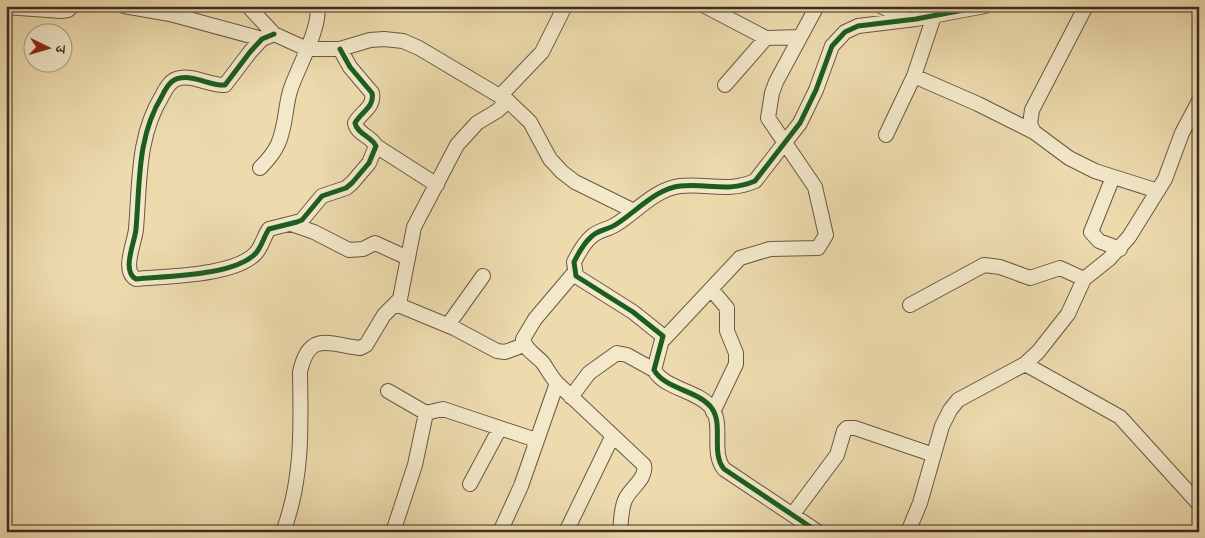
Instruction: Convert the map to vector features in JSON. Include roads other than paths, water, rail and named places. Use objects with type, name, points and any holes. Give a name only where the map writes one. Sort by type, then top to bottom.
[{"type":"street","points":[[6,7],[68,10],[72,6]]},
{"type":"street","points":[[124,6],[170,14],[268,36],[308,49],[340,49],[370,40],[403,41],[444,62],[504,98],[530,122],[550,159],[562,172],[575,182],[632,210]]},
{"type":"street","points":[[248,6],[268,36]]},
{"type":"street","points":[[260,168],[271,157],[282,134],[290,91],[308,49],[317,15],[317,6]]},
{"type":"street","points":[[283,532],[290,514],[299,474],[300,372],[303,358],[311,346],[319,342],[360,348],[366,345],[384,315],[396,304],[404,284],[416,221],[458,145],[468,131],[504,98],[542,52],[565,6]]},
{"type":"street","points":[[705,6],[766,38],[800,36]]},
{"type":"street","points":[[654,370],[655,361],[664,339],[740,258],[770,249],[818,248],[824,240],[825,228],[815,187],[786,142],[769,122],[768,112],[772,92],[817,6]]},
{"type":"street","points":[[881,6],[908,20]]},
{"type":"street","points":[[620,532],[624,500],[645,470],[640,460],[612,437],[556,383],[549,375],[545,365],[524,345],[524,334],[574,273],[574,262],[589,239],[600,230],[615,225],[632,210],[671,188],[680,186],[725,189],[755,181],[786,142],[808,106],[832,46],[839,37],[858,26],[934,16],[985,6]]},
{"type":"street","points":[[1034,132],[1030,124],[1032,110],[1086,6]]},
{"type":"street","points":[[886,135],[914,76],[934,16]]},
{"type":"street","points":[[268,36],[243,60],[225,86],[181,77],[174,80],[168,86],[156,106],[146,128],[141,151],[135,241],[130,257],[130,273],[136,279],[231,267],[255,254],[269,229],[302,220],[322,196],[352,184],[369,163],[376,146]]},
{"type":"street","points":[[725,85],[766,38]]},
{"type":"street","points":[[340,49],[350,67],[372,93],[372,102],[355,123],[356,128],[374,142],[376,146],[437,185]]},
{"type":"street","points":[[914,76],[978,104],[1034,132],[1084,167],[1158,191]]},
{"type":"street","points":[[908,532],[920,504],[942,426],[950,410],[958,400],[1025,364],[1068,314],[1084,278],[1120,249],[1158,191],[1170,169],[1182,133],[1199,101]]},
{"type":"street","points":[[1113,177],[1091,232],[1099,241],[1120,249]]},
{"type":"street","points":[[291,224],[314,232],[349,250],[363,249],[375,243],[408,258]]},
{"type":"street","points":[[910,305],[984,265],[1000,267],[1030,278],[1060,268],[1084,278]]},
{"type":"street","points":[[574,273],[633,312],[660,332],[664,339]]},
{"type":"street","points":[[448,325],[483,276]]},
{"type":"street","points":[[711,289],[727,308],[727,330],[737,359],[735,369],[713,412]]},
{"type":"street","points":[[396,304],[448,325],[497,352],[506,352],[524,345]]},
{"type":"street","points":[[571,397],[589,374],[617,353],[627,355],[654,370],[662,378],[710,405],[713,412],[720,464],[818,532]]},
{"type":"street","points":[[1025,364],[1120,417],[1199,504]]},
{"type":"street","points":[[500,532],[516,499],[556,383]]},
{"type":"street","points":[[388,391],[426,413],[443,409],[536,440]]},
{"type":"street","points":[[393,532],[415,465],[426,413]]},
{"type":"street","points":[[470,484],[500,428]]},
{"type":"street","points":[[793,514],[837,454],[844,431],[847,428],[855,428],[934,456]]},
{"type":"street","points":[[566,532],[612,437]]}]
